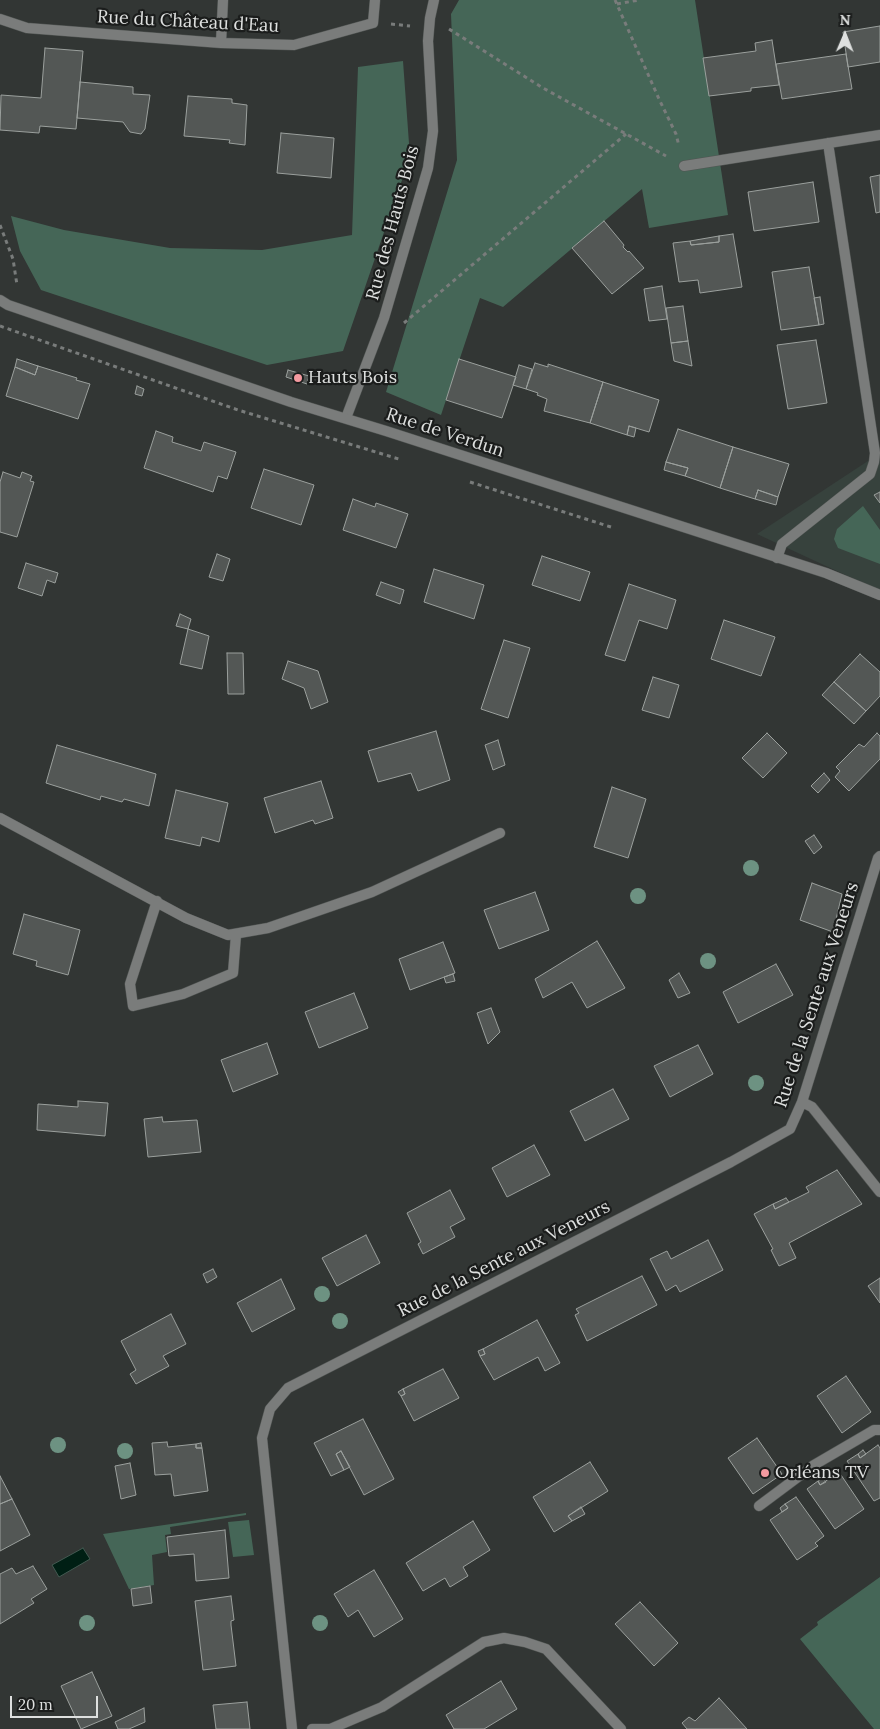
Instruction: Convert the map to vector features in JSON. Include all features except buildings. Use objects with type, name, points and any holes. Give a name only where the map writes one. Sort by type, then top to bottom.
[{"type":"street","points":[[221,43],[223,0]]},
{"type":"street","name":"Rue du Château d'Eau","points":[[0,19],[27,28],[221,43],[294,45],[373,23],[375,0]]},
{"type":"street","name":"Rue des Hauts Bois","points":[[346,418],[384,318],[428,168],[433,131],[428,41],[434,0]]},
{"type":"street","points":[[684,166],[880,135]]},
{"type":"street","points":[[777,558],[782,544],[870,474],[874,462],[875,453],[828,143]]},
{"type":"street","name":"Rue de Verdun","points":[[0,300],[8,306],[291,402],[346,418],[826,573],[880,595]]},
{"type":"street","points":[[0,818],[186,918],[228,934],[236,935],[268,928],[372,892],[500,833]]},
{"type":"street","name":"Rue de la Sente aux Veneurs","points":[[292,1729],[262,1438],[270,1409],[288,1388],[731,1162],[790,1129],[802,1102],[880,856]]},
{"type":"street","points":[[157,901],[139,951],[130,984],[133,1006],[183,994],[233,973],[236,935]]},
{"type":"street","points":[[802,1102],[812,1107],[880,1192]]},
{"type":"street","points":[[759,1506],[814,1465],[874,1430],[880,1430]]},
{"type":"street","points":[[312,1729],[330,1729],[382,1707],[484,1642],[504,1638],[525,1642],[546,1650],[621,1729]]},
{"type":"path","points":[[640,0],[616,2],[676,134],[684,166]]},
{"type":"path","points":[[448,29],[543,88],[684,166]]},
{"type":"path","points":[[384,318],[400,326],[626,134]]},
{"type":"path","points":[[0,225],[13,259],[17,285]]},
{"type":"shaded area","points":[[459,0],[695,0],[728,215],[649,228],[642,189],[503,307],[480,298],[441,415],[386,392],[457,160],[451,14]]},
{"type":"shaded area","points":[[403,61],[410,157],[343,351],[267,365],[41,290],[20,251],[11,216],[64,230],[170,248],[262,250],[352,235],[358,67]]},
{"type":"shaded area","points":[[880,453],[880,591],[757,534]]},
{"type":"shaded area","points":[[863,506],[880,530],[880,564],[838,548],[834,539],[837,529]]},
{"type":"shaded area","points":[[246,1513],[246,1515],[170,1527],[171,1534],[165,1535],[167,1552],[152,1555],[154,1585],[129,1589],[103,1534]]},
{"type":"shaded area","points":[[249,1520],[254,1555],[233,1557],[228,1522]]},
{"type":"shaded area","points":[[83,1548],[90,1559],[59,1577],[52,1565]]},
{"type":"shaded area","points":[[880,1577],[880,1729],[874,1729],[800,1639],[818,1625],[817,1622]]},
{"type":"place","name":"Hauts Bois","points":[[298,378]]},
{"type":"place","name":"Orléans TV","points":[[765,1473]]}]
